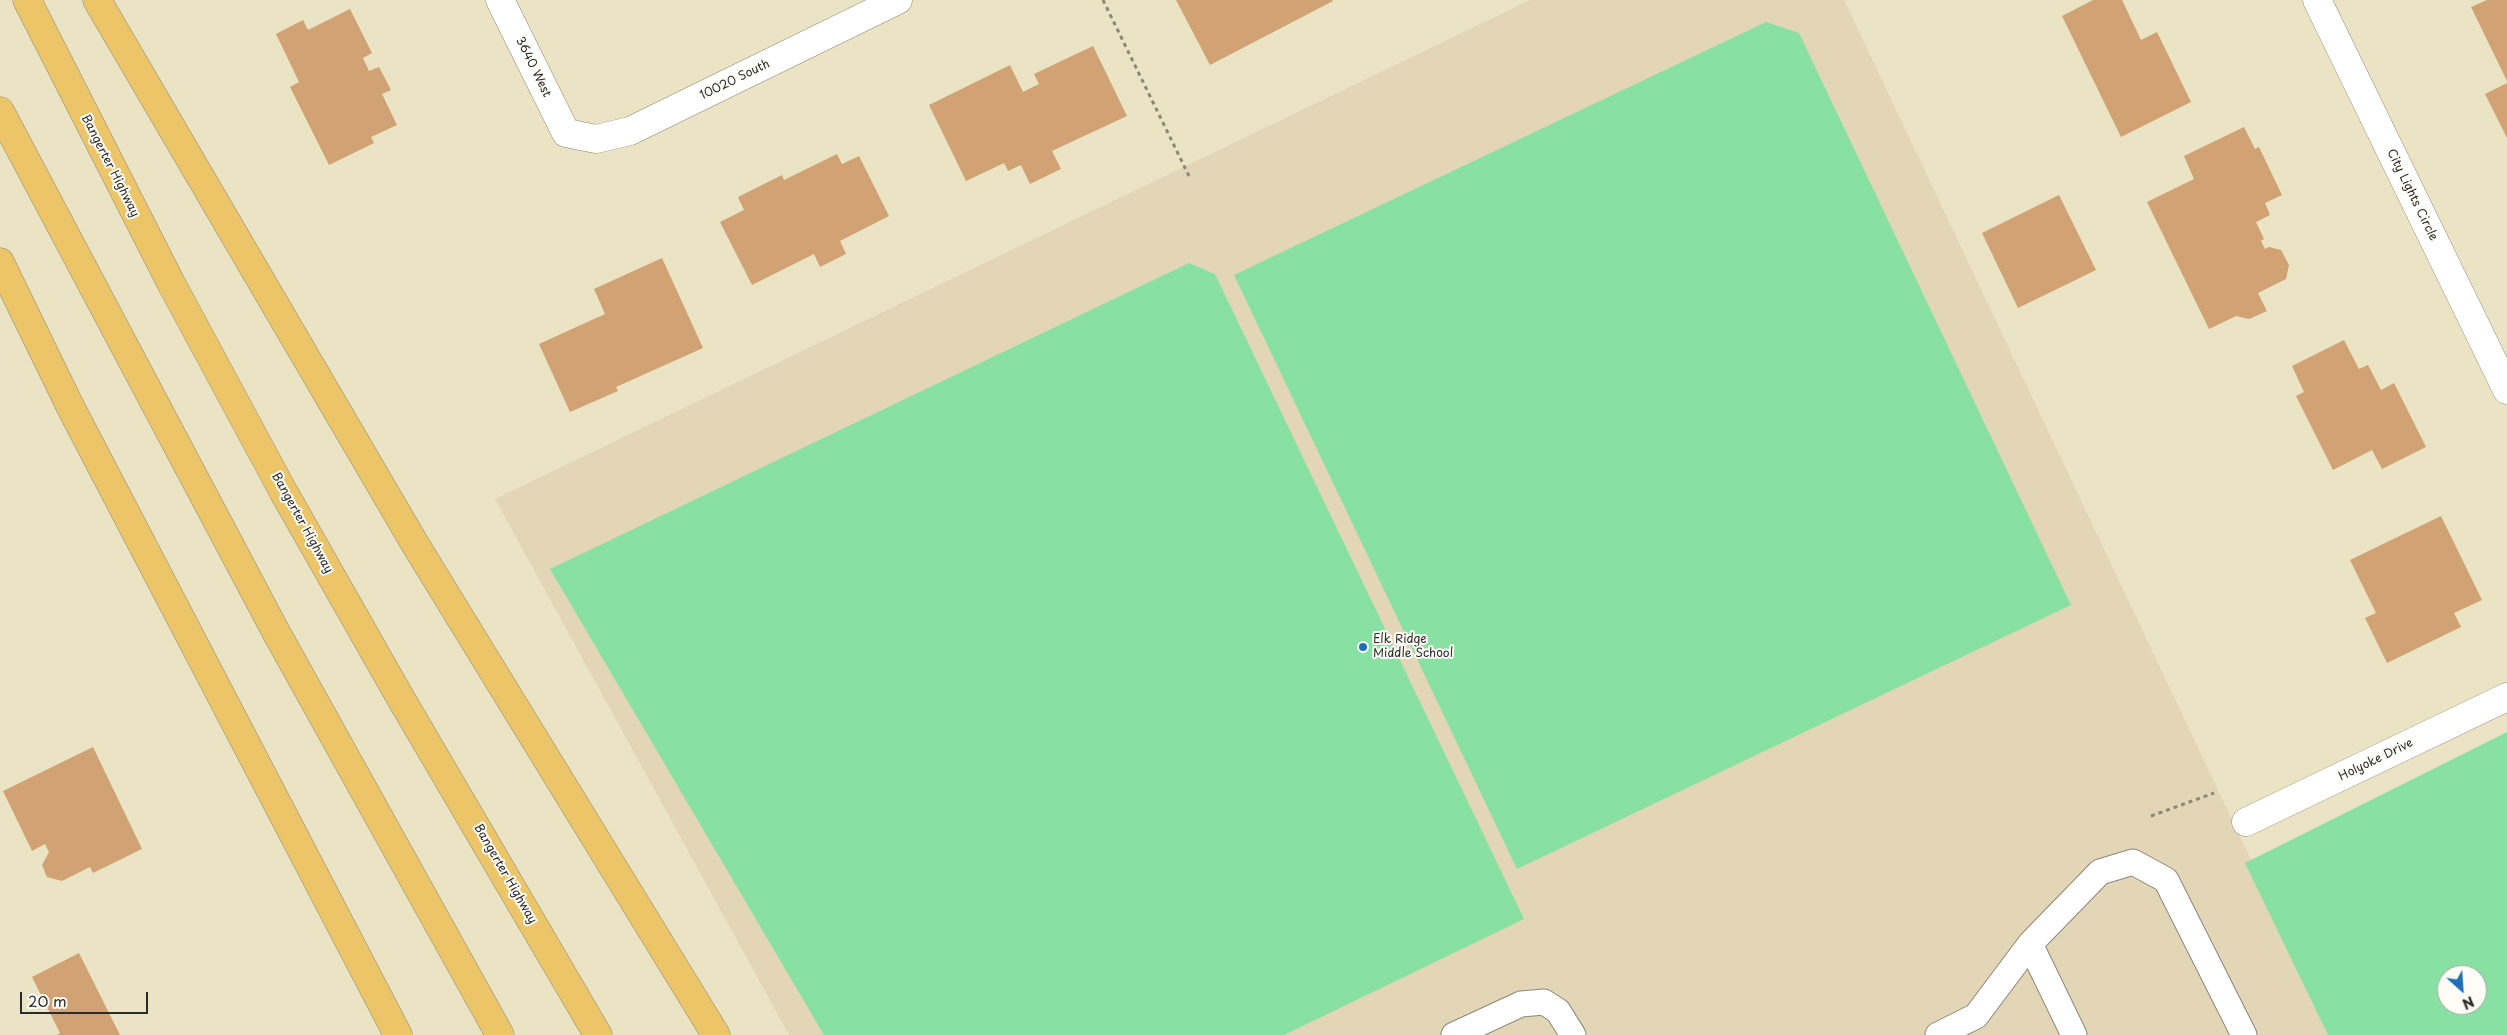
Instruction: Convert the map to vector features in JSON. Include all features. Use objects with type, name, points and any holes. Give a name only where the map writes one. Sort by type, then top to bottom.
[{"type":"highway","name":"Bangerter Highway","points":[[27,0],[166,275],[283,491],[598,1035]]},
{"type":"highway","points":[[97,0],[415,544],[716,1035]]},
{"type":"highway","points":[[0,110],[276,632],[500,1035]]},
{"type":"highway","points":[[0,262],[71,408],[398,1035]]},
{"type":"street","name":"3640 West","points":[[500,0],[566,133]]},
{"type":"street","name":"10020 South","points":[[566,133],[596,139],[630,131],[898,0]]},
{"type":"street","name":"City Lights Circle","points":[[2317,0],[2507,390]]},
{"type":"street","name":"Holyoke Drive","points":[[2246,822],[2507,697]]},
{"type":"lane","points":[[1938,1035],[1976,1016],[2030,944],[2100,872],[2133,862],[2166,880],[2244,1035]]},
{"type":"lane","points":[[2030,944],[2074,1035]]},
{"type":"lane","points":[[1454,1035],[1521,1004],[1544,1002],[1558,1012],[1573,1035]]},
{"type":"path","points":[[1103,0],[1189,176]]},
{"type":"path","points":[[2151,816],[2214,793]]},
{"type":"shaded area","name":"Elk Ridge Middle School","points":[[1530,0],[1844,0],[2334,1035],[789,1035],[495,499]]},
{"type":"green space","points":[[1766,22],[1799,33],[2071,605],[1517,869],[1234,275]]},
{"type":"green space","points":[[1189,263],[1215,274],[1524,919],[1284,1035],[824,1035],[550,569]]},
{"type":"green space","points":[[2507,732],[2507,1035],[2328,1035],[2245,863]]},
{"type":"building","points":[[1176,0],[1332,0],[1333,1],[1210,65]]},
{"type":"building","points":[[2093,0],[2122,0],[2141,40],[2157,32],[2191,102],[2121,137],[2062,16]]},
{"type":"building","points":[[2487,0],[2507,0],[2507,81],[2471,7]]},
{"type":"building","points":[[350,9],[372,53],[363,58],[369,71],[379,67],[391,90],[382,94],[397,125],[371,137],[374,143],[329,165],[290,87],[299,82],[276,34],[303,20],[308,30]]},
{"type":"building","points":[[1093,46],[1127,116],[1052,151],[1061,169],[1030,184],[1021,165],[1008,171],[1004,163],[966,181],[929,105],[1010,65],[1023,92],[1039,84],[1034,74]]},
{"type":"building","points":[[2507,83],[2507,138],[2485,94]]},
{"type":"building","points":[[2244,127],[2255,149],[2259,147],[2282,195],[2265,203],[2270,215],[2256,222],[2264,239],[2261,241],[2265,249],[2269,247],[2281,250],[2289,265],[2286,279],[2258,293],[2267,311],[2249,319],[2236,316],[2209,329],[2147,202],[2194,179],[2184,156]]},
{"type":"building","points":[[837,154],[842,164],[859,156],[889,216],[840,241],[846,254],[820,267],[814,254],[752,285],[720,222],[744,210],[738,197],[782,175],[784,180]]},
{"type":"building","points":[[2059,195],[2096,270],[2018,308],[1982,233]]},
{"type":"building","points":[[662,258],[703,348],[616,387],[618,391],[570,412],[539,344],[605,314],[594,289]]},
{"type":"building","points":[[2344,340],[2359,369],[2368,365],[2381,390],[2394,383],[2426,447],[2382,469],[2372,450],[2333,470],[2296,396],[2304,392],[2292,366]]},
{"type":"building","points":[[2441,516],[2482,600],[2454,613],[2461,627],[2387,663],[2365,618],[2376,613],[2350,560]]},
{"type":"building","points":[[93,747],[142,849],[93,873],[90,867],[62,881],[47,877],[42,865],[49,852],[45,844],[32,851],[3,791]]},
{"type":"building","points":[[79,953],[120,1035],[57,1035],[60,1033],[32,977]]},
{"type":"place","name":"Elk Ridge Middle School","points":[[1363,647]]}]
